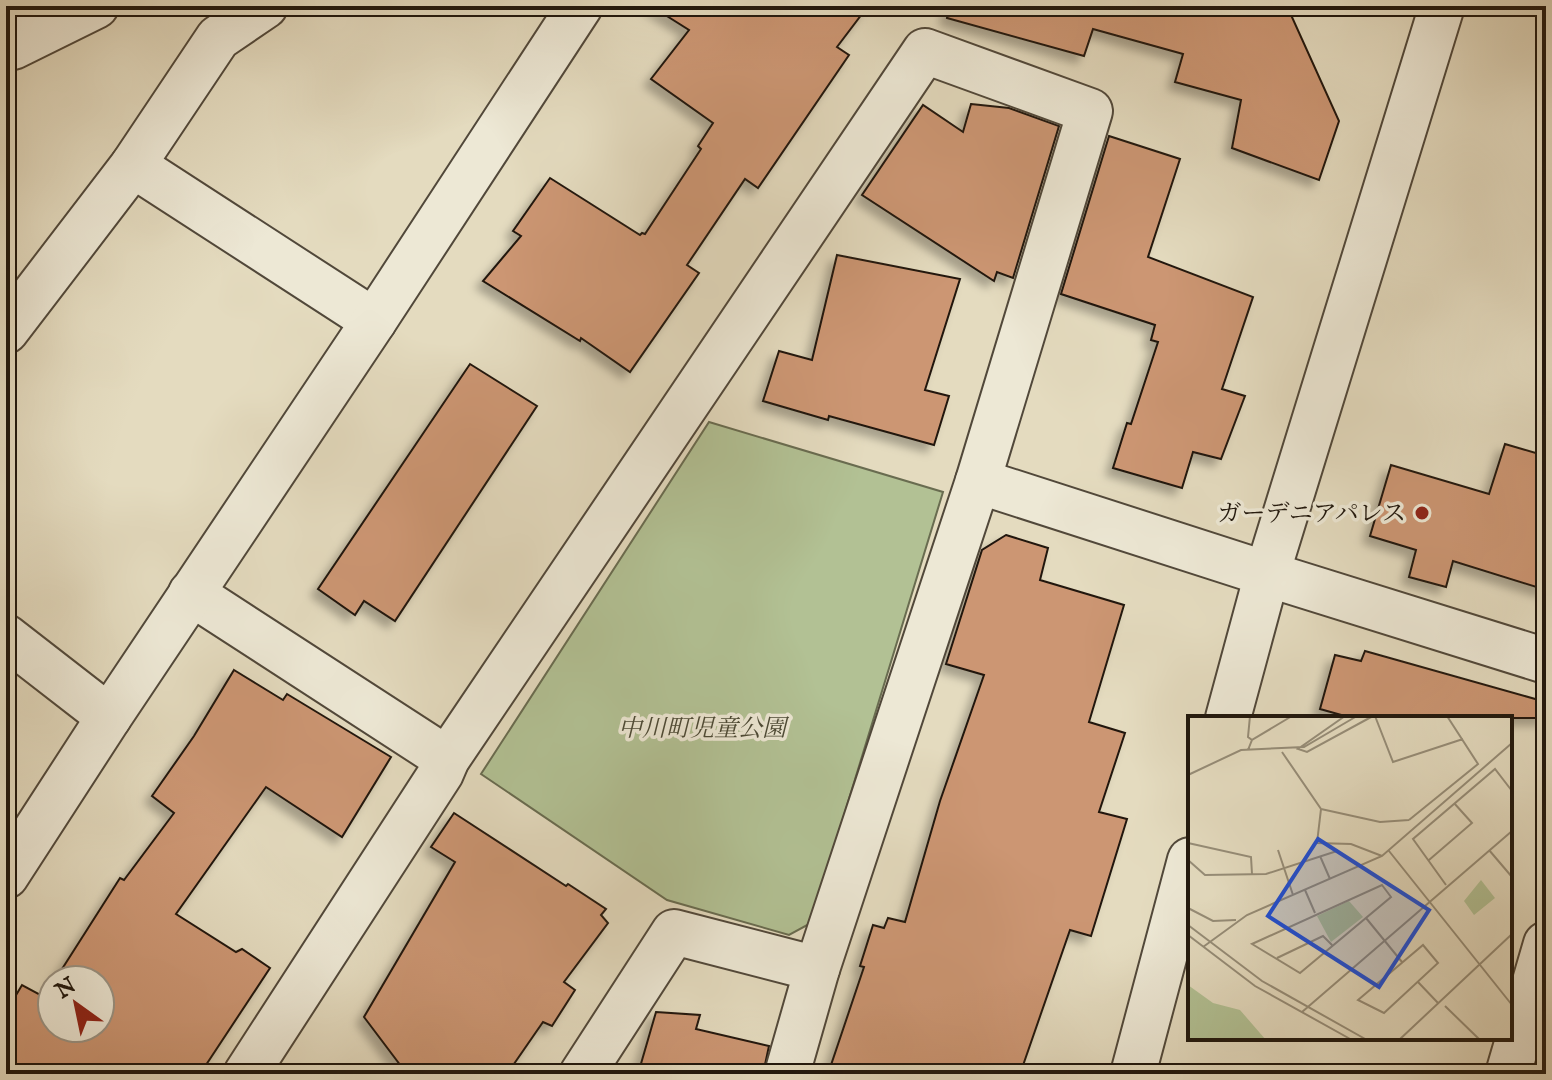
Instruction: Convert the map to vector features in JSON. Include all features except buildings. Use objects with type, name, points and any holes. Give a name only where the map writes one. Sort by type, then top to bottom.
[{"type":"street","points":[[6,30],[13,47],[96,6]]},
{"type":"street","points":[[6,331],[133,165],[218,38],[265,6]]},
{"type":"street","points":[[6,876],[580,6]]},
{"type":"street","points":[[1229,716],[1267,574],[1442,6]]},
{"type":"street","points":[[246,1074],[441,773],[447,759],[925,51],[1090,111],[978,481],[817,969],[787,1074]]},
{"type":"street","points":[[133,165],[374,321]]},
{"type":"street","points":[[978,481],[1546,661]]},
{"type":"street","points":[[191,593],[447,759]]},
{"type":"street","points":[[6,637],[109,717]]},
{"type":"street","points":[[1133,1074],[1188,868]]},
{"type":"street","points":[[582,1074],[674,932],[817,969]]},
{"type":"street","points":[[1508,1074],[1546,944]]},
{"type":"green space","name":"中川町児童公園","points":[[709,422],[943,492],[811,923],[789,935],[667,900],[481,774]]},
{"type":"place","name":"ガーデニアパレス","points":[[1422,513]]}]
